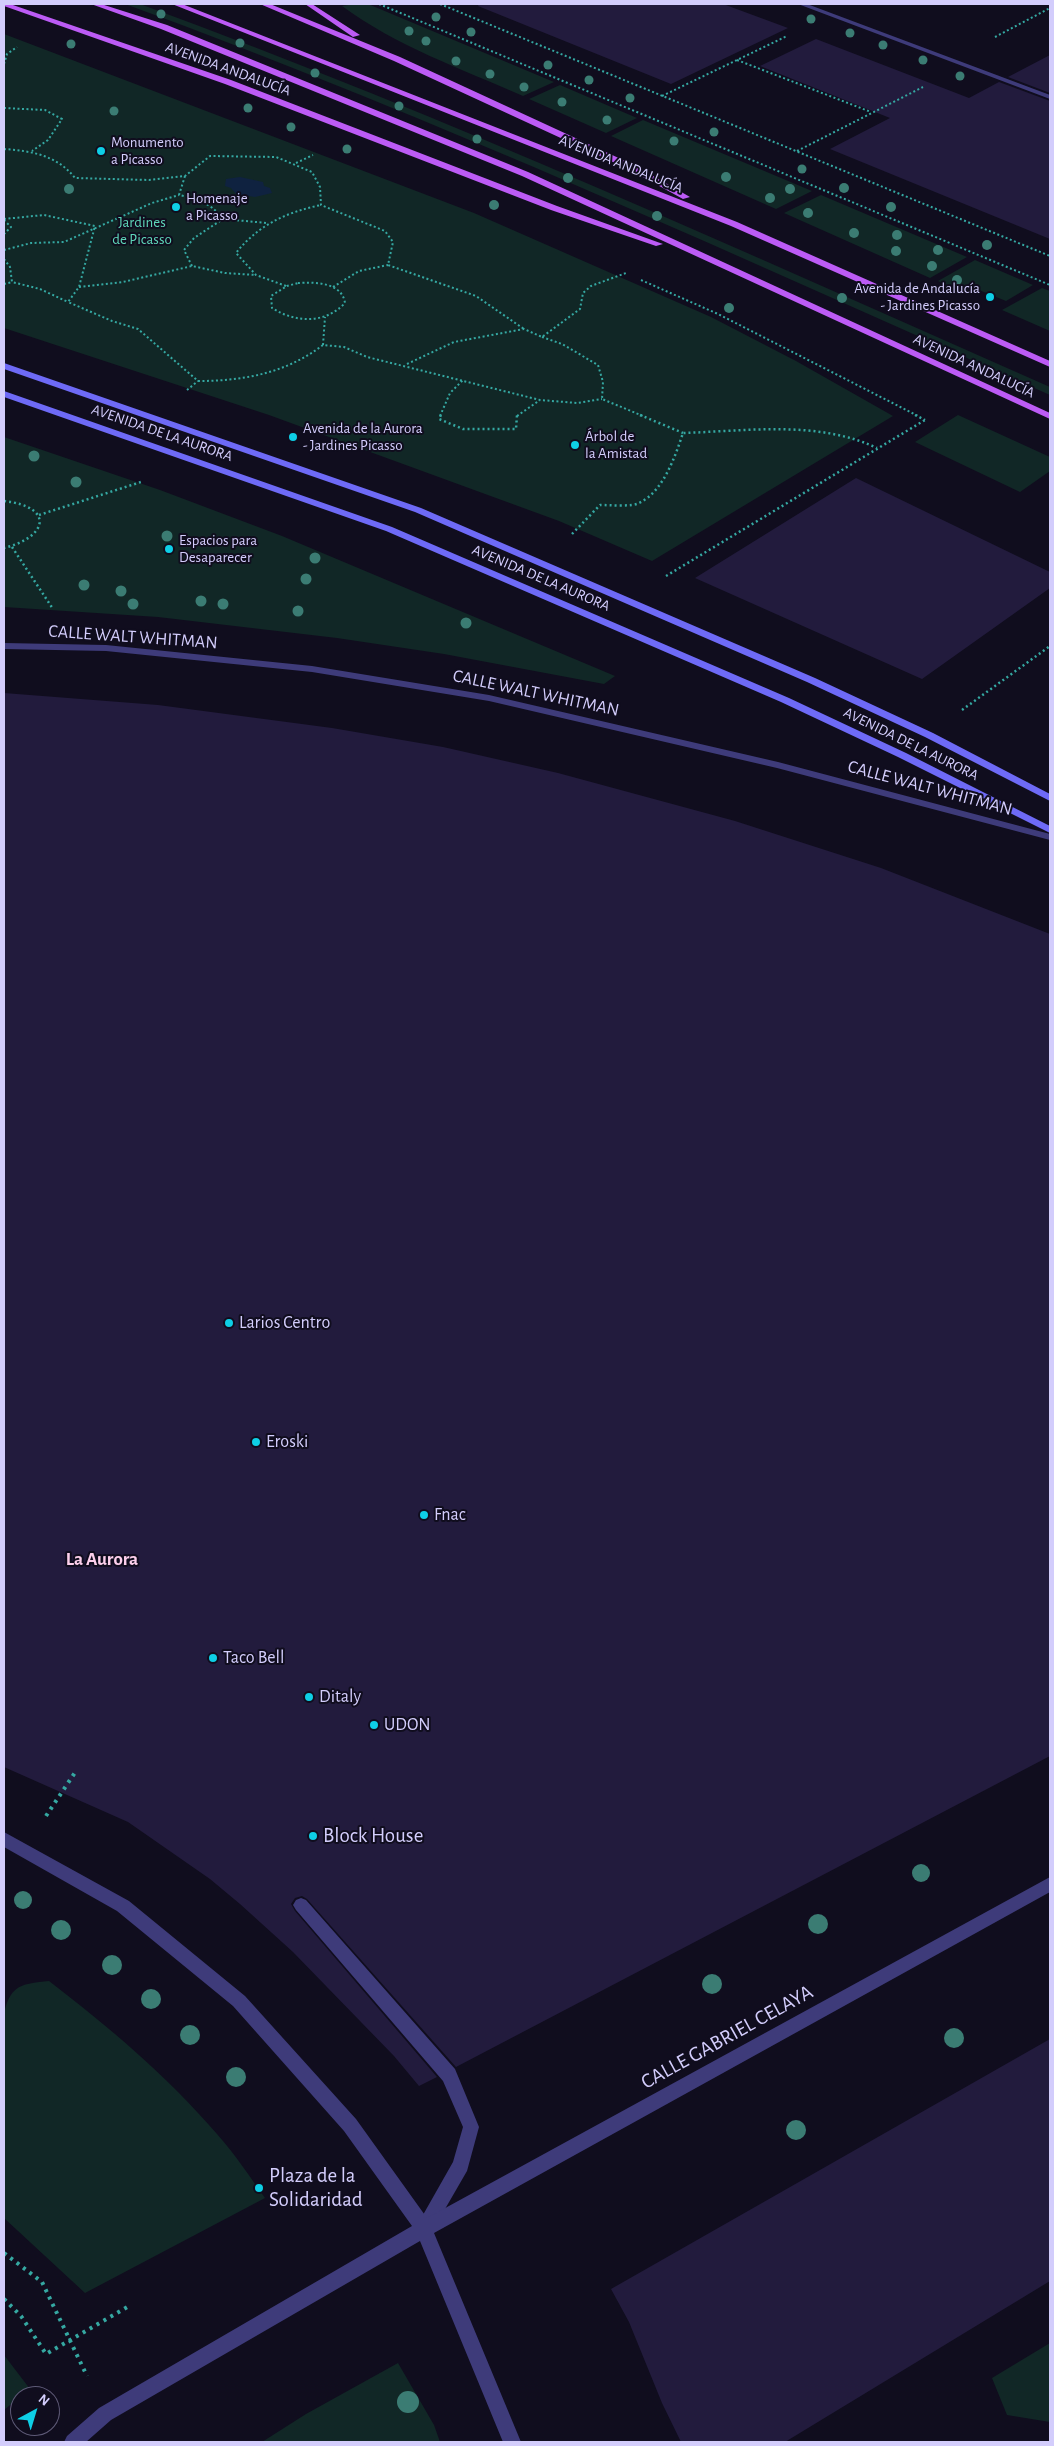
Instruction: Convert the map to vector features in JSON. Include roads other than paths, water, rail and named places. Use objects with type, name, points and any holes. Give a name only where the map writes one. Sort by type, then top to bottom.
[{"type":"main road","name":"AVENIDA ANDALUCÍA","points":[[4,4],[228,82],[554,208],[722,266]]},
{"type":"main road","name":"AVENIDA ANDALUCÍA","points":[[95,4],[164,27],[525,174],[1050,416]]},
{"type":"main road","name":"AVENIDA ANDALUCÍA","points":[[176,4],[734,224],[1050,364]]},
{"type":"main road","points":[[264,4],[397,59],[633,168],[734,224]]},
{"type":"main road","points":[[308,4],[397,59]]},
{"type":"main road","name":"AVENIDA DE LA AURORA","points":[[4,366],[418,510],[811,680],[929,735],[1050,798]]},
{"type":"main road","name":"AVENIDA DE LA AURORA","points":[[4,394],[389,529],[785,700],[902,755],[1050,830]]},
{"type":"street","points":[[801,4],[1050,97]]},
{"type":"street","name":"CALLE WALT WHITMAN","points":[[4,646],[106,648],[312,669],[489,698],[778,765],[1050,837]]},
{"type":"street","points":[[4,1839],[123,1906],[239,2000],[350,2126],[424,2229],[512,2442]]},
{"type":"street","name":"CALLE GABRIEL CELAYA","points":[[73,2442],[105,2414],[424,2229],[1050,1884]]},
{"type":"street","points":[[301,1905],[449,2075],[471,2127],[461,2165],[424,2229]]},
{"type":"water","points":[[240,177],[263,182],[264,186],[270,188],[272,193],[255,197],[236,194],[231,188],[225,186],[226,179]]},
{"type":"place","name":"Monumento a Picasso","points":[[101,151]]},
{"type":"place","name":"Homenaje a Picasso","points":[[176,207]]},
{"type":"place","name":"Avenida de Andalucía - Jardines Picasso","points":[[990,297]]},
{"type":"place","name":"Avenida de la Aurora - Jardines Picasso","points":[[293,437]]},
{"type":"place","name":"Árbol de la Amistad","points":[[575,445]]},
{"type":"place","name":"Espacios para Desaparecer","points":[[169,549]]},
{"type":"place","name":"Larios Centro","points":[[229,1323]]},
{"type":"place","name":"Eroski","points":[[256,1442]]},
{"type":"place","name":"Fnac","points":[[424,1515]]},
{"type":"place","name":"Taco Bell","points":[[213,1658]]},
{"type":"place","name":"Ditaly","points":[[309,1697]]},
{"type":"place","name":"UDON","points":[[374,1725]]},
{"type":"place","name":"Block House","points":[[313,1836]]},
{"type":"place","name":"Plaza de la Solidaridad","points":[[259,2188]]},
{"type":"district","name":"La Aurora","points":[[102,1559]]},
{"type":"park label","name":"Jardines de Picasso","points":[[142,230]]}]
